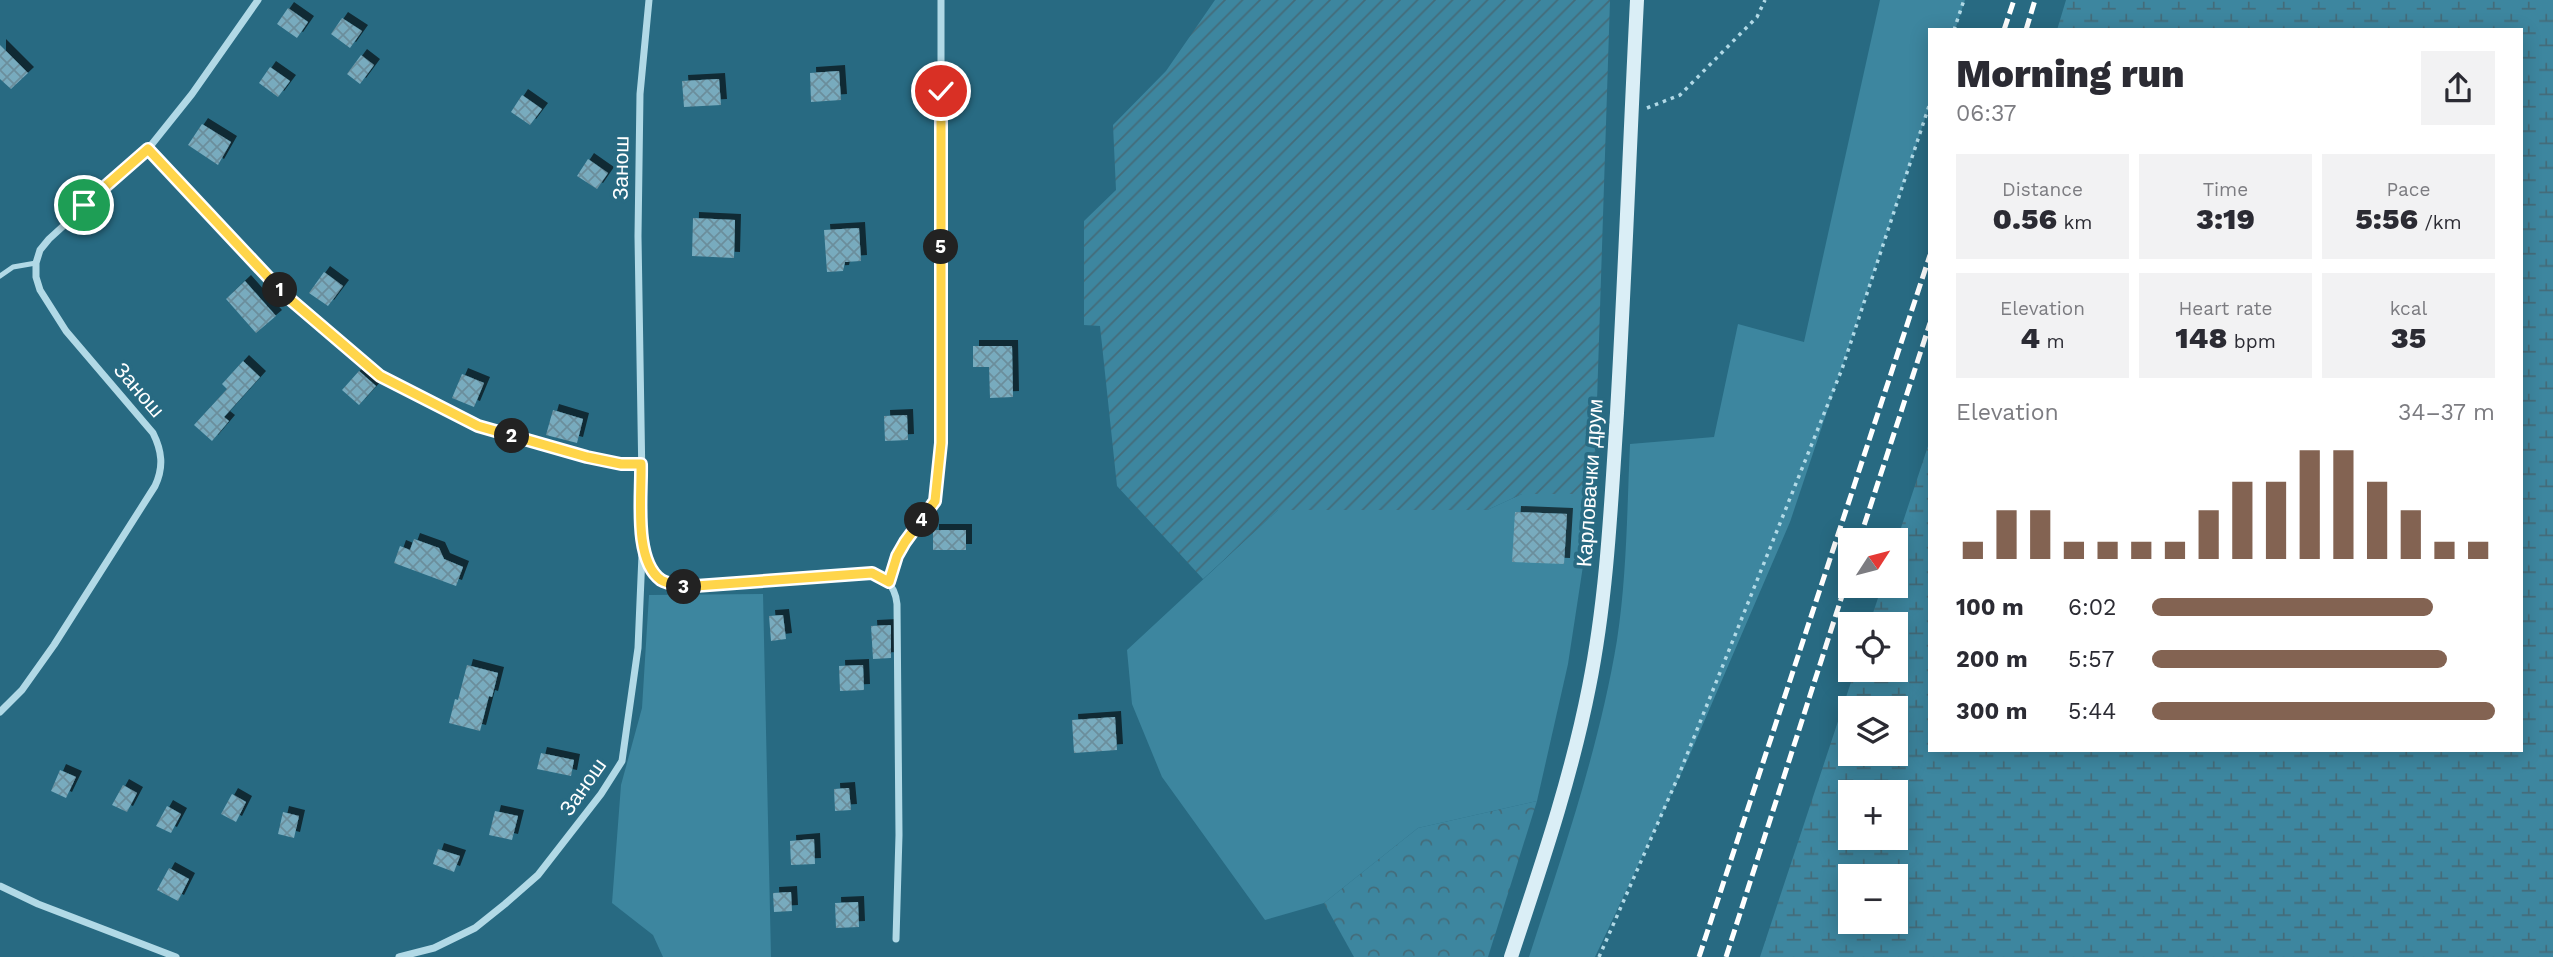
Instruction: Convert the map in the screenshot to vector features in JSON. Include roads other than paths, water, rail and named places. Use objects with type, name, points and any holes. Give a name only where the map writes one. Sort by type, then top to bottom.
[{"type":"main road","name":"Карловачки друм","points":[[1511,957],[1563,791],[1587,698],[1598,632],[1609,544],[1637,0]]},
{"type":"street","name":"Занош","points":[[399,957],[434,948],[475,928],[506,904],[538,875],[579,825],[622,761],[638,648],[643,544],[638,236],[640,94],[649,0]]},
{"type":"street","points":[[896,939],[900,835],[897,604],[896,592],[889,582],[897,556],[935,501],[941,443],[942,0]]},
{"type":"street","points":[[36,263],[40,250],[49,239],[148,149],[192,94],[254,1]]},
{"type":"street","points":[[148,149],[284,294],[380,376],[478,426],[587,457],[621,464],[641,464]]},
{"type":"street","name":"Занош","points":[[0,712],[22,690],[54,645],[155,486],[162,463],[160,447],[153,433],[66,331],[40,290],[36,263]]},
{"type":"street","name":"Занош","points":[[643,544],[647,565],[662,580],[682,587],[862,573],[872,573],[889,582]]},
{"type":"street","points":[[0,886],[38,904],[176,957]]},
{"type":"lane","points":[[0,276],[13,267],[36,263]]},
{"type":"railway","points":[[2005,28],[2014,0]]},
{"type":"railway","points":[[2027,28],[2035,0]]},
{"type":"railway","points":[[1699,957],[1928,261]]},
{"type":"railway","points":[[1863,528],[1928,329]]},
{"type":"railway","points":[[1726,957],[1841,598]]}]
